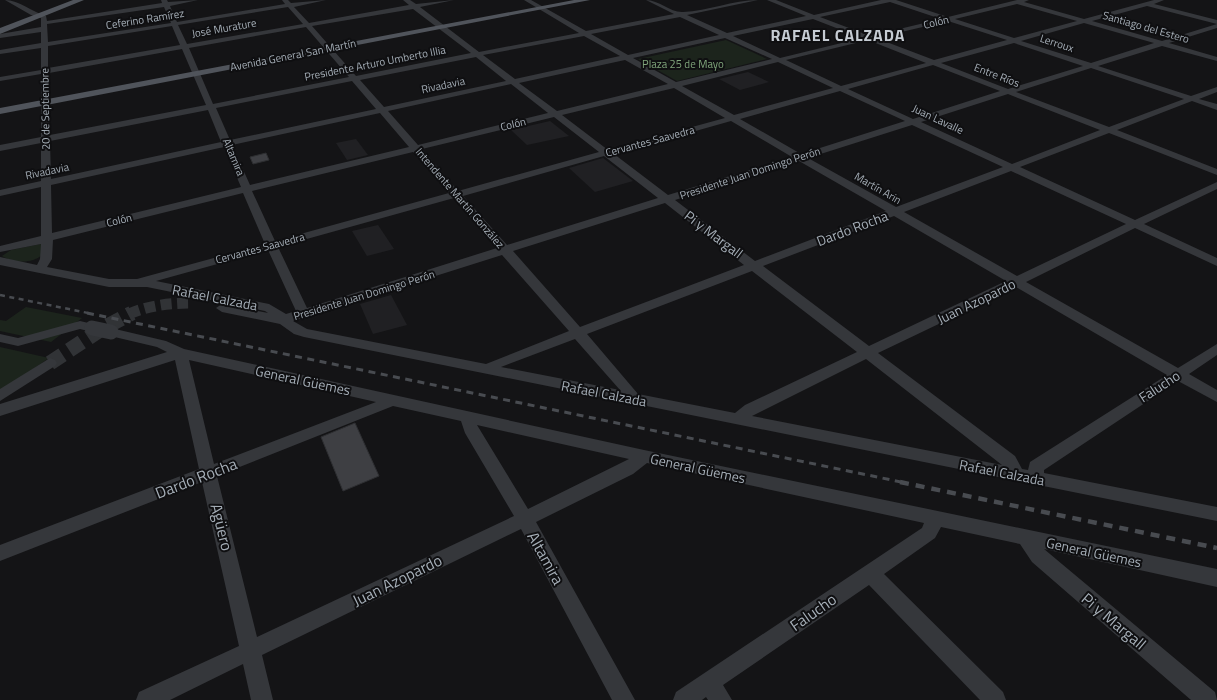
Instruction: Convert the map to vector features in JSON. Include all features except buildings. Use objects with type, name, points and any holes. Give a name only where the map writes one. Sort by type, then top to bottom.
[{"type":"main road","points":[[0,31],[42,23],[80,0]]},
{"type":"main road","name":"Avenida General San Martín","points":[[0,111],[586,0]]},
{"type":"street","points":[[8,0],[42,23]]},
{"type":"street","points":[[0,36],[42,23],[165,2],[195,0]]},
{"type":"street","name":"Ceferino Ramírez","points":[[0,52],[175,24],[288,3],[323,0]]},
{"type":"street","name":"Pi y Margall","points":[[406,0],[669,199],[1009,461],[1014,467],[1015,474]]},
{"type":"street","name":"José Murature","points":[[0,79],[451,0]]},
{"type":"street","name":"Martín Arin","points":[[527,0],[1217,397]]},
{"type":"street","name":"Juan Lavalle","points":[[649,0],[1217,262]]},
{"type":"street","name":"Presidente Arturo Umberto Illia","points":[[0,148],[755,0]]},
{"type":"street","name":"Entre Ríos","points":[[770,0],[1217,172]]},
{"type":"street","name":"Rivadavia","points":[[0,193],[890,0]]},
{"type":"street","name":"Lerroux","points":[[890,0],[1217,107]]},
{"type":"street","points":[[1132,0],[1217,24]]},
{"type":"street","name":"Cervantes Saavedra","points":[[139,282],[1161,0]]},
{"type":"street","name":"Colón","points":[[0,250],[1018,1]]},
{"type":"street","name":"Santiago del Estero","points":[[1018,1],[1217,59]]},
{"type":"street","name":"Altamira","points":[[165,2],[271,245],[304,314]]},
{"type":"street","name":"Intendente Martín González","points":[[288,3],[330,48],[456,195],[629,391],[632,398]]},
{"type":"street","name":"20 de Septiembre","points":[[40,269],[46,259],[47,238],[45,45],[42,23]]},
{"type":"street","name":"Presidente Juan Domingo Perón","points":[[282,320],[1008,92],[1217,24]]},
{"type":"street","name":"Dardo Rocha","points":[[488,370],[494,364],[756,266],[1217,89]]},
{"type":"street","name":"Juan Azopardo","points":[[737,420],[750,409],[1217,185]]},
{"type":"street","name":"Rafael Calzada","points":[[0,261],[109,283],[139,282],[269,308],[278,313],[282,320],[293,328],[304,333],[1217,514]]},
{"type":"street","points":[[193,303],[282,320]]},
{"type":"street","name":"General Güemes","points":[[0,338],[18,342],[80,325],[161,344],[180,354],[935,519],[1217,578]]},
{"type":"street","name":"Falucho","points":[[1035,478],[1036,467],[1217,349]]},
{"type":"street","points":[[0,410],[180,354]]},
{"type":"street","name":"Agüero","points":[[180,354],[252,650],[262,700]]},
{"type":"street","points":[[0,396],[50,363]]},
{"type":"street","name":"Dardo Rocha","points":[[0,553],[379,407],[391,400]]},
{"type":"street","name":"Altamira","points":[[468,417],[470,429],[525,519],[624,700]]},
{"type":"street","name":"Juan Azopardo","points":[[148,700],[627,469],[644,456]]},
{"type":"street","name":"Falucho","points":[[684,700],[715,692],[869,572],[929,533],[935,519]]},
{"type":"street","name":"Pi y Margall","points":[[1026,538],[1038,556],[1207,700]]},
{"type":"street","points":[[869,572],[995,700]]},
{"type":"shaded area","points":[[748,72],[769,82],[740,90],[719,79]]},
{"type":"shaded area","points":[[550,121],[569,136],[527,145],[511,130]]},
{"type":"shaded area","points":[[356,139],[368,155],[347,160],[336,143]]},
{"type":"shaded area","points":[[603,158],[633,181],[595,192],[569,168]]},
{"type":"shaded area","points":[[378,225],[394,249],[367,256],[352,231]]},
{"type":"shaded area","points":[[391,295],[407,325],[373,334],[360,304]]},
{"type":"green space","name":"Plaza 25 de Mayo","points":[[726,40],[767,59],[677,81],[638,59]]},
{"type":"green space","points":[[41,244],[42,255],[33,260],[22,262],[2,256],[11,250]]},
{"type":"green space","points":[[26,307],[82,318],[51,342],[0,331],[0,320],[6,321]]},
{"type":"green space","points":[[0,347],[49,358],[0,392]]},
{"type":"tunnel","points":[[129,314],[161,305],[193,303]]},
{"type":"tunnel","points":[[50,363],[100,330],[132,313]]},
{"type":"railway","points":[[0,295],[93,314]]},
{"type":"railway","points":[[87,313],[906,483]]},
{"type":"railway","points":[[900,482],[1217,548]]},
{"type":"district","name":"RAFAEL CALZADA","points":[[838,35]]}]
